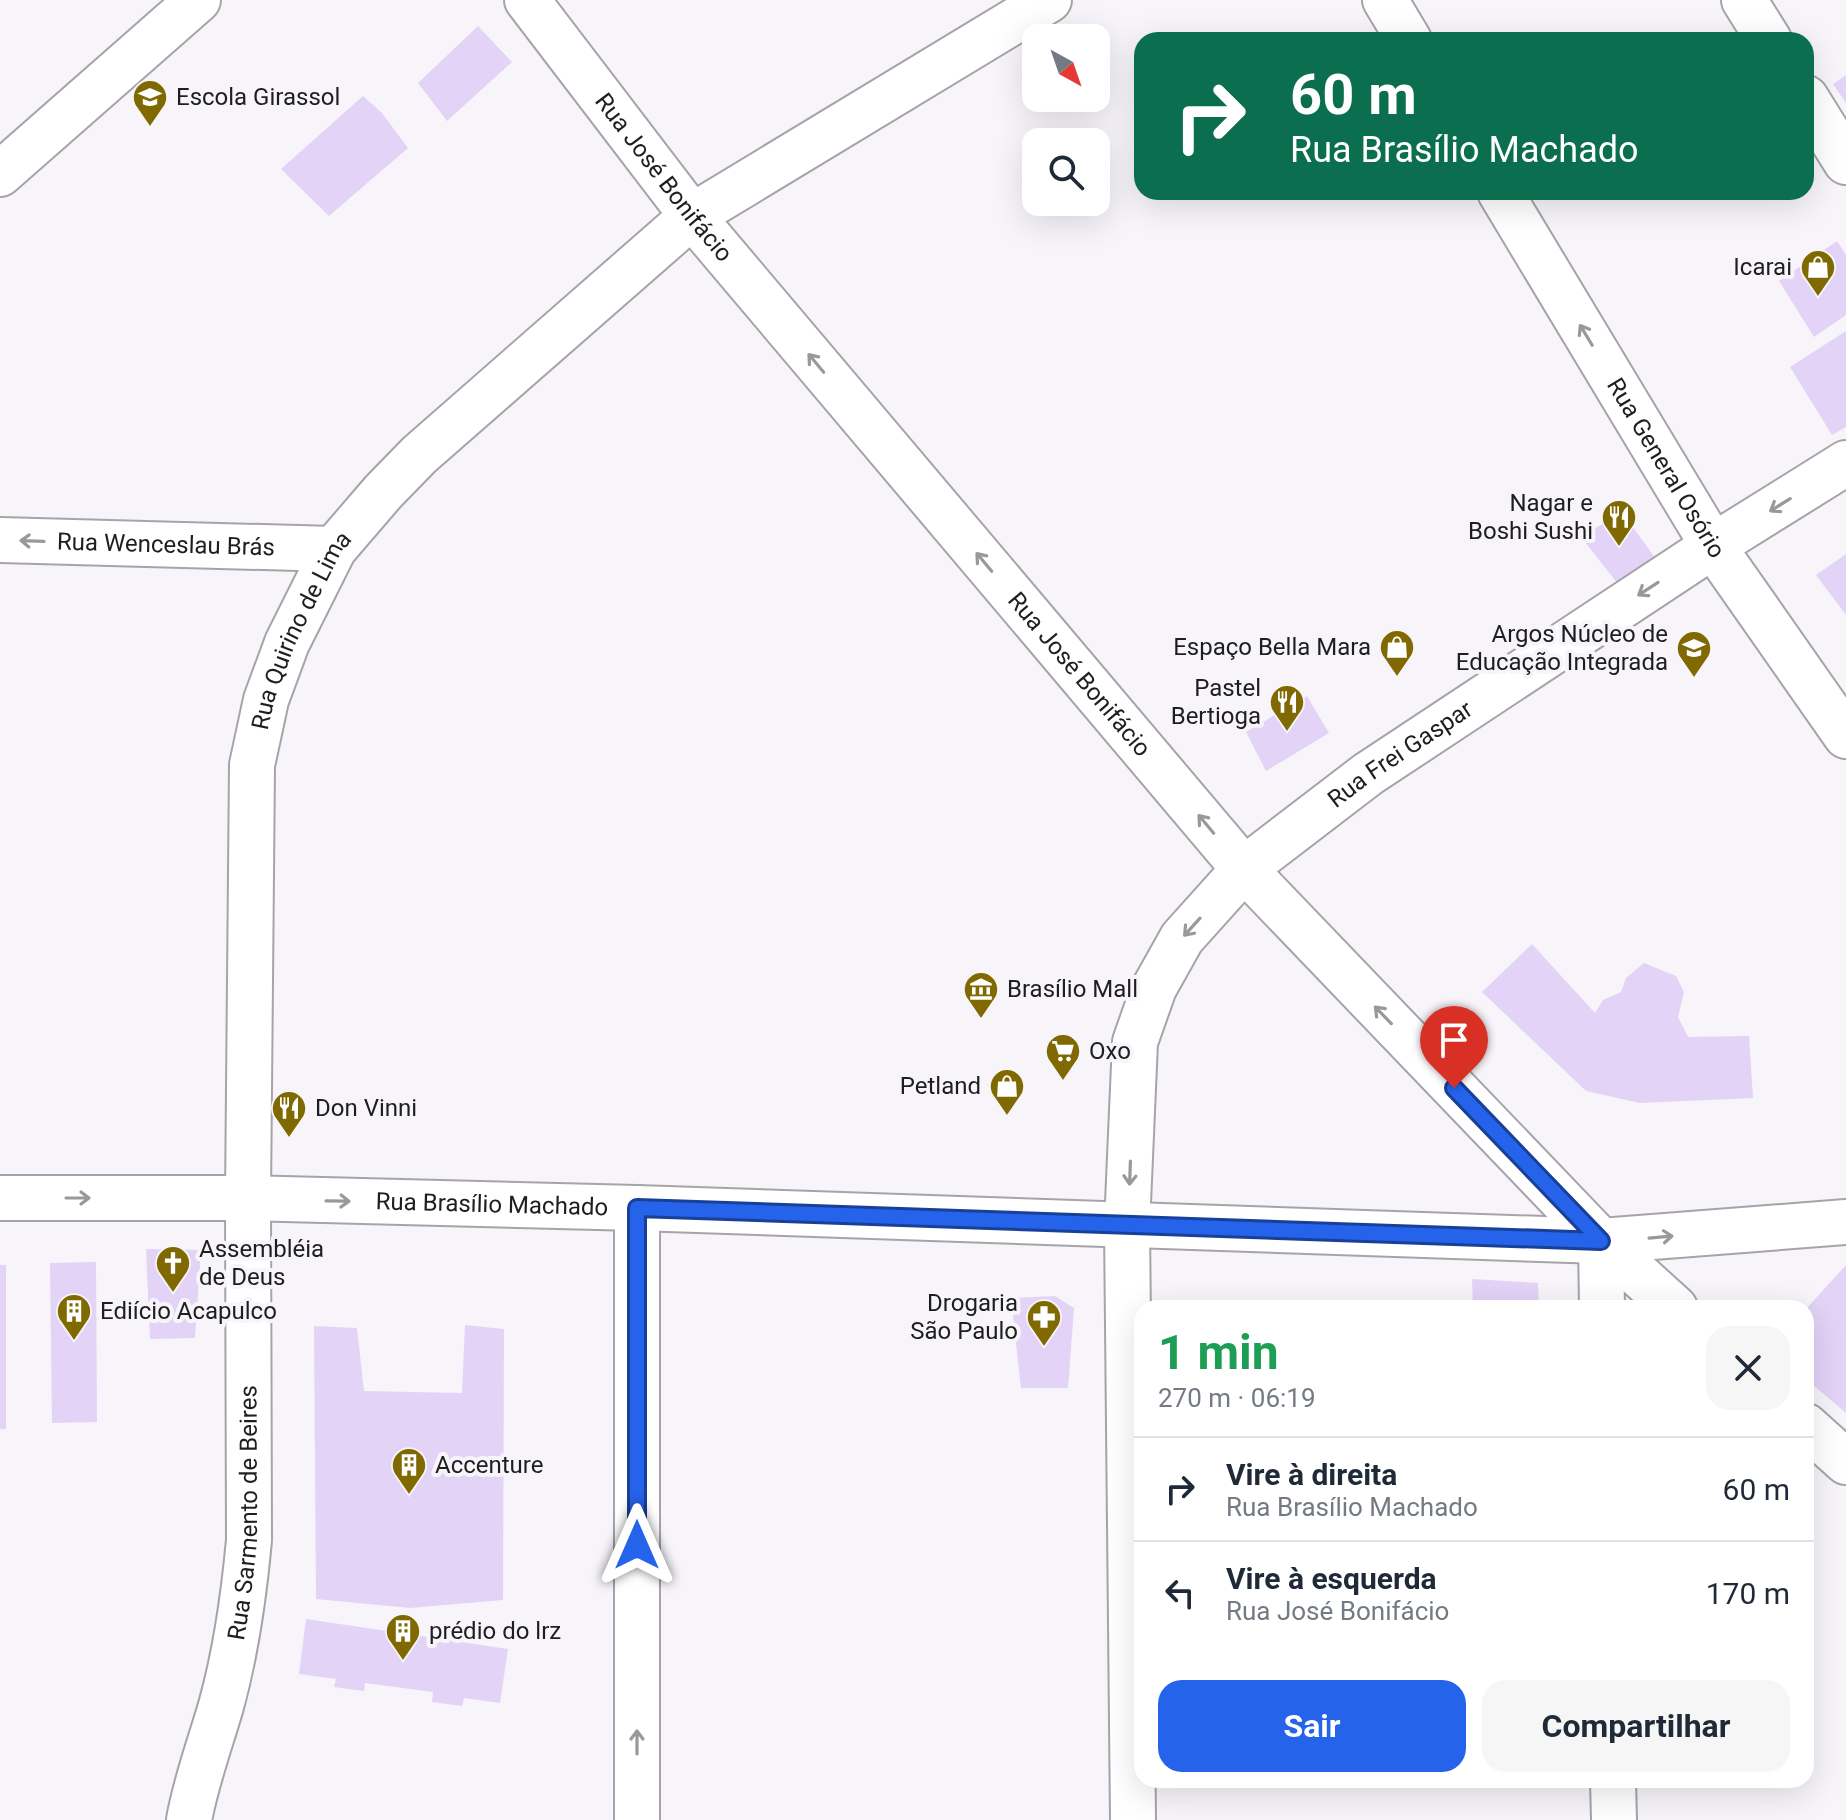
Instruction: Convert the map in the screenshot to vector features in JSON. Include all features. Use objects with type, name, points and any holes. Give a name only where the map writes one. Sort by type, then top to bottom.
[{"type":"street","points":[[0,174],[198,0]]},
{"type":"street","name":"Rua José Bonifácio","points":[[527,0],[692,216],[1244,869],[1601,1241],[1666,1300]]},
{"type":"street","name":"Rua Quirino de Lima","points":[[248,1198],[252,765],[266,700],[282,657],[334,549],[419,455],[692,216],[1049,0]]},
{"type":"street","points":[[1385,0],[1404,32]]},
{"type":"street","points":[[1744,0],[1764,32]]},
{"type":"street","points":[[1814,111],[1846,162]]},
{"type":"street","name":"Rua General Osório","points":[[1505,200],[1713,546],[1846,736]]},
{"type":"street","name":"Rua Frei Gaspar","points":[[1133,1820],[1127,1226],[1135,1042],[1154,988],[1182,938],[1244,869],[1368,774],[1713,546],[1846,463]]},
{"type":"street","name":"Rua Wenceslau Brás","points":[[0,540],[334,549]]},
{"type":"street","name":"Rua Brasílio Machado","points":[[0,1198],[248,1198],[637,1208],[1601,1241],[1846,1222]]},
{"type":"street","name":"Rua Sarmento de Beires","points":[[189,1820],[201,1766],[221,1705],[246,1576],[249,1540],[248,1198]]},
{"type":"street","points":[[637,1208],[637,1820]]},
{"type":"street","points":[[1601,1241],[1602,1300]]},
{"type":"street","points":[[1814,1433],[1846,1462]]},
{"type":"street","points":[[1613,1788],[1614,1820]]},
{"type":"building","points":[[478,26],[512,62],[447,121],[418,83]]},
{"type":"building","points":[[1846,75],[1846,103],[1833,84]]},
{"type":"building","points":[[363,96],[382,113],[408,148],[329,216],[281,169]]},
{"type":"building","name":"Icarai","points":[[1837,241],[1846,255],[1846,315],[1814,337],[1779,281]]},
{"type":"building","points":[[1846,331],[1846,427],[1832,435],[1790,367]]},
{"type":"building","name":"Nagar e Boshi Sushi","points":[[1622,512],[1656,559],[1618,584],[1581,537]]},
{"type":"building","points":[[1846,554],[1846,615],[1816,575]]},
{"type":"building","name":"Pastel Bertioga","points":[[1307,696],[1329,733],[1266,771],[1246,732]]},
{"type":"building","points":[[1532,944],[1595,1013],[1603,1000],[1621,992],[1626,978],[1644,963],[1676,976],[1684,992],[1678,1017],[1688,1037],[1749,1036],[1753,1098],[1640,1103],[1586,1091],[1482,992]]},
{"type":"building","name":"Assembléia de Deus","points":[[146,1249],[201,1250],[195,1338],[150,1339]]},
{"type":"building","name":"Ediício Acapulco","points":[[96,1262],[97,1422],[52,1423],[50,1263]]},
{"type":"building","points":[[0,1265],[6,1265],[6,1429],[0,1429]]},
{"type":"building","points":[[1846,1265],[1846,1413],[1814,1386],[1814,1300]]},
{"type":"building","points":[[1472,1279],[1538,1283],[1539,1300],[1473,1300]]},
{"type":"building","name":"Drogaria São Paulo","points":[[1055,1296],[1074,1308],[1068,1388],[1021,1388],[1011,1298]]},
{"type":"building","name":"Accenture","points":[[465,1325],[504,1329],[503,1600],[410,1608],[316,1599],[314,1326],[357,1328],[364,1391],[462,1393]]},
{"type":"building","name":"prédio do lrz","points":[[306,1619],[508,1649],[500,1703],[464,1698],[462,1706],[432,1702],[433,1692],[365,1683],[364,1691],[334,1687],[336,1679],[299,1674]]},
{"type":"place","name":"Escola Girassol","points":[[150,128]]},
{"type":"place","name":"Icarai","points":[[1818,298]]},
{"type":"place","name":"Nagar e Boshi Sushi","points":[[1619,548]]},
{"type":"place","name":"Espaço Bella Mara","points":[[1397,678]]},
{"type":"place","name":"Argos Núcleo de Educação Integrada","points":[[1694,679]]},
{"type":"place","name":"Pastel Bertioga","points":[[1287,733]]},
{"type":"place","name":"Brasílio Mall","points":[[981,1020]]},
{"type":"place","name":"Oxo","points":[[1063,1082]]},
{"type":"place","name":"Petland","points":[[1007,1117]]},
{"type":"place","name":"Don Vinni","points":[[289,1139]]},
{"type":"place","name":"Assembléia de Deus","points":[[173,1294]]},
{"type":"place","name":"Ediício Acapulco","points":[[74,1342]]},
{"type":"place","name":"Drogaria São Paulo","points":[[1044,1348]]},
{"type":"place","name":"Accenture","points":[[409,1496]]},
{"type":"place","name":"prédio do lrz","points":[[403,1662]]},
{"type":"route","points":[[637,1545],[637,1208],[1601,1241],[1454,1088]]}]
